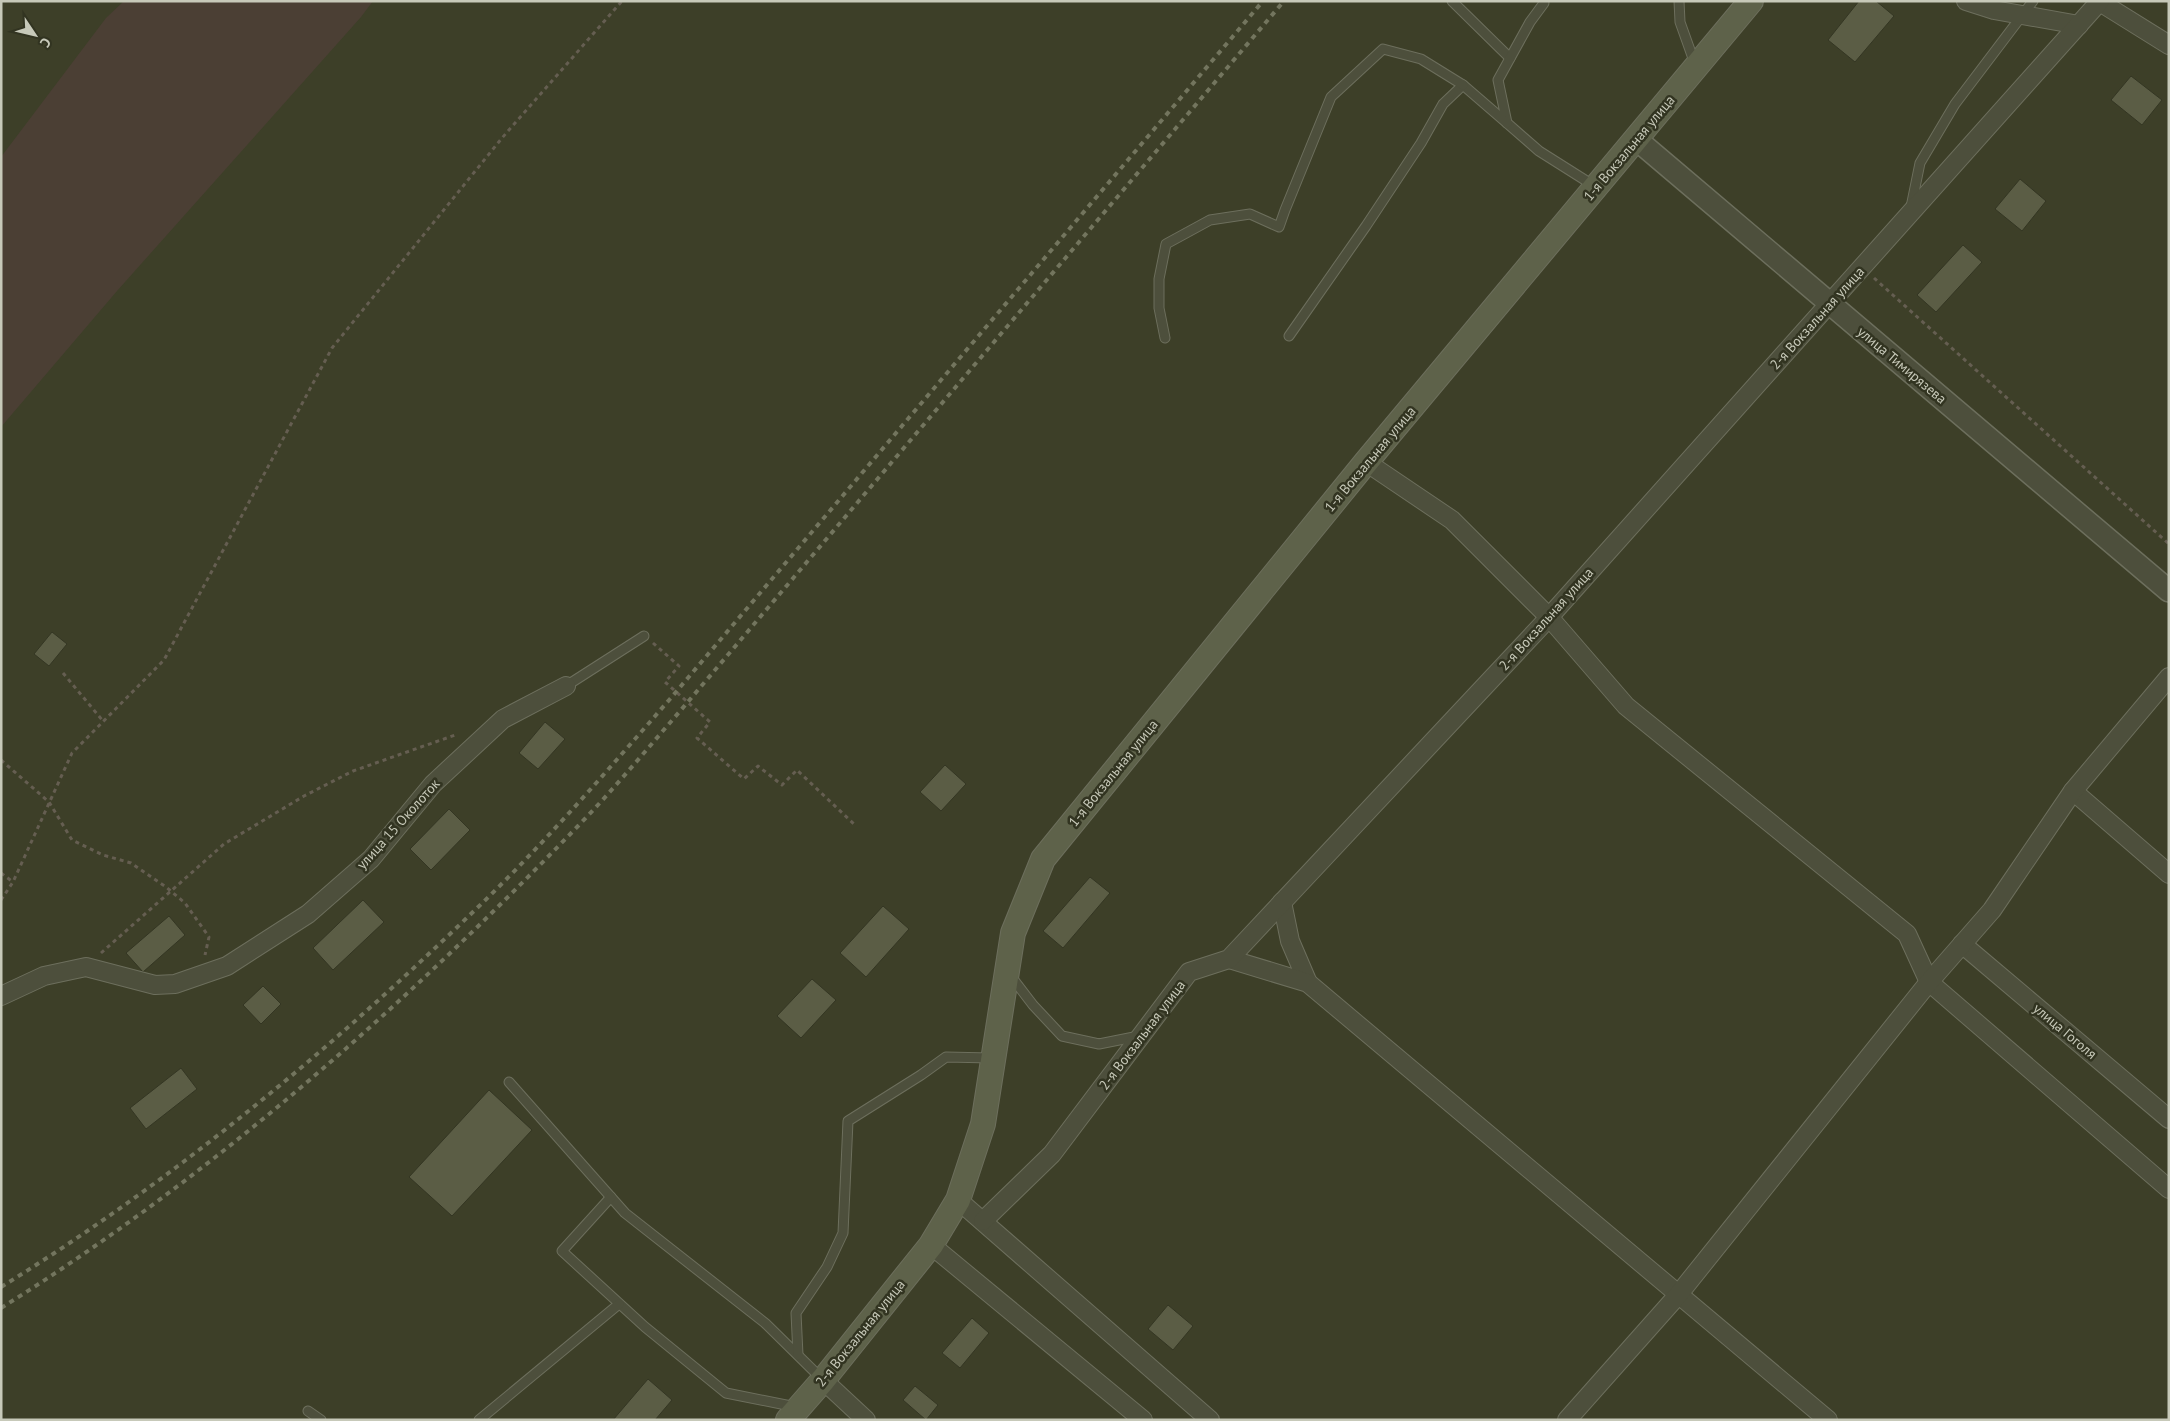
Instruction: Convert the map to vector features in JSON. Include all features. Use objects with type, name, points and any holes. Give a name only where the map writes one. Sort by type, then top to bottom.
[{"type":"main road","name":"1-я Вокзальная улица","points":[[993,1058],[1013,933],[1043,859],[1366,462],[1751,1]]},
{"type":"main road","name":"2-я Вокзальная улица","points":[[793,1414],[823,1380],[931,1245],[958,1200],[983,1124],[993,1058]]},
{"type":"street","points":[[1966,1],[1994,10],[2028,8],[2079,25]]},
{"type":"street","points":[[2100,2],[2169,45]]},
{"type":"street","name":"2-я Вокзальная улица","points":[[983,1222],[1052,1154],[1190,972],[1229,959],[1549,617],[2100,2]]},
{"type":"street","name":"улица Тимирязева","points":[[1636,139],[2169,591]]},
{"type":"street","points":[[1366,462],[1452,520],[1549,617],[1626,706],[1907,934],[1929,982],[2169,1189]]},
{"type":"street","points":[[1567,1420],[1678,1295],[1929,982],[1992,910],[2073,791],[2169,677]]},
{"type":"street","name":"улица 15 Околоток","points":[[1,996],[44,976],[86,967],[155,985],[175,984],[227,966],[308,914],[371,859],[433,784],[502,719],[566,686]]},
{"type":"street","points":[[2073,791],[2169,874]]},
{"type":"street","points":[[1282,902],[1290,941],[1308,983]]},
{"type":"street","name":"улица Гоголя","points":[[1962,944],[2169,1119]]},
{"type":"street","points":[[1229,959],[1308,983],[1828,1420]]},
{"type":"street","points":[[958,1200],[1210,1420]]},
{"type":"street","points":[[931,1245],[1143,1420]]},
{"type":"street","points":[[823,1380],[866,1420]]},
{"type":"lane","points":[[1452,1],[1510,58]]},
{"type":"lane","points":[[1679,1],[1680,22],[1696,66]]},
{"type":"lane","points":[[1507,123],[1498,80],[1544,3]]},
{"type":"lane","points":[[1910,214],[1920,163],[1955,104],[2028,8]]},
{"type":"lane","points":[[1166,338],[1160,308],[1158,279],[1166,244],[1210,220],[1250,214],[1279,227],[1284,210],[1331,98],[1383,49],[1421,59],[1463,85],[1539,151],[1596,187]]},
{"type":"lane","points":[[1289,336],[1421,143],[1443,104],[1463,85]]},
{"type":"lane","points":[[566,686],[644,636]]},
{"type":"lane","points":[[1007,972],[1033,1006],[1062,1036],[1099,1044],[1142,1035]]},
{"type":"lane","points":[[798,1355],[796,1313],[827,1267],[842,1233],[848,1121],[921,1076],[946,1057],[993,1058]]},
{"type":"lane","points":[[509,1082],[625,1213],[765,1323],[823,1380]]},
{"type":"lane","points":[[611,1197],[562,1251],[645,1327],[726,1393],[793,1414]]},
{"type":"lane","points":[[479,1420],[620,1304]]},
{"type":"lane","points":[[308,1411],[321,1420]]},
{"type":"path","points":[[1,900],[13,882],[72,753],[164,660],[332,348],[502,138],[622,1]]},
{"type":"path","points":[[1862,267],[2169,544]]},
{"type":"path","points":[[644,636],[679,666],[665,682],[710,722],[697,738],[744,779],[758,766],[782,785],[797,770],[855,825]]},
{"type":"path","points":[[63,673],[104,721]]},
{"type":"path","points":[[86,967],[224,844],[304,796],[354,771],[465,732]]},
{"type":"path","points":[[1,760],[50,802],[72,840],[104,856],[131,863],[184,903],[209,937],[206,954],[196,976]]},
{"type":"path","points":[[1,873],[13,882]]},
{"type":"shaded area","points":[[124,1],[373,1],[361,17],[117,291],[1,427],[1,157],[106,18]]},
{"type":"building","points":[[1859,1],[1876,1],[1894,16],[1855,62],[1828,40]]},
{"type":"building","points":[[2131,76],[2162,100],[2142,125],[2111,100]]},
{"type":"building","points":[[2020,179],[2046,201],[2022,231],[1995,209]]},
{"type":"building","points":[[1963,245],[1982,262],[1936,312],[1917,295]]},
{"type":"building","points":[[52,632],[67,644],[49,666],[34,654]]},
{"type":"building","points":[[545,722],[565,739],[538,769],[519,753]]},
{"type":"building","points":[[945,765],[966,784],[941,811],[920,792]]},
{"type":"building","points":[[449,809],[470,830],[431,870],[410,849]]},
{"type":"building","points":[[1090,877],[1110,893],[1063,948],[1043,931]]},
{"type":"building","points":[[363,900],[384,922],[333,970],[313,948]]},
{"type":"building","points":[[883,906],[909,929],[866,977],[840,953]]},
{"type":"building","points":[[169,916],[185,935],[143,972],[126,953]]},
{"type":"building","points":[[812,979],[836,1000],[801,1038],[777,1016]]},
{"type":"building","points":[[263,986],[281,1004],[261,1024],[243,1005]]},
{"type":"building","points":[[181,1068],[197,1089],[146,1129],[130,1108]]},
{"type":"building","points":[[489,1090],[532,1130],[452,1216],[409,1177]]},
{"type":"building","points":[[1168,1305],[1193,1326],[1173,1350],[1148,1329]]},
{"type":"building","points":[[972,1318],[989,1333],[960,1368],[942,1353]]},
{"type":"building","points":[[648,1379],[672,1400],[655,1420],[613,1420]]},
{"type":"building","points":[[915,1386],[938,1405],[926,1420],[903,1400]]},
{"type":"railway","points":[[1,1287],[127,1203],[248,1111],[364,1013],[501,885],[575,807],[670,699],[1263,1]]},
{"type":"railway","points":[[1,1308],[157,1202],[304,1085],[444,959],[578,826],[681,710],[1284,1]]}]
